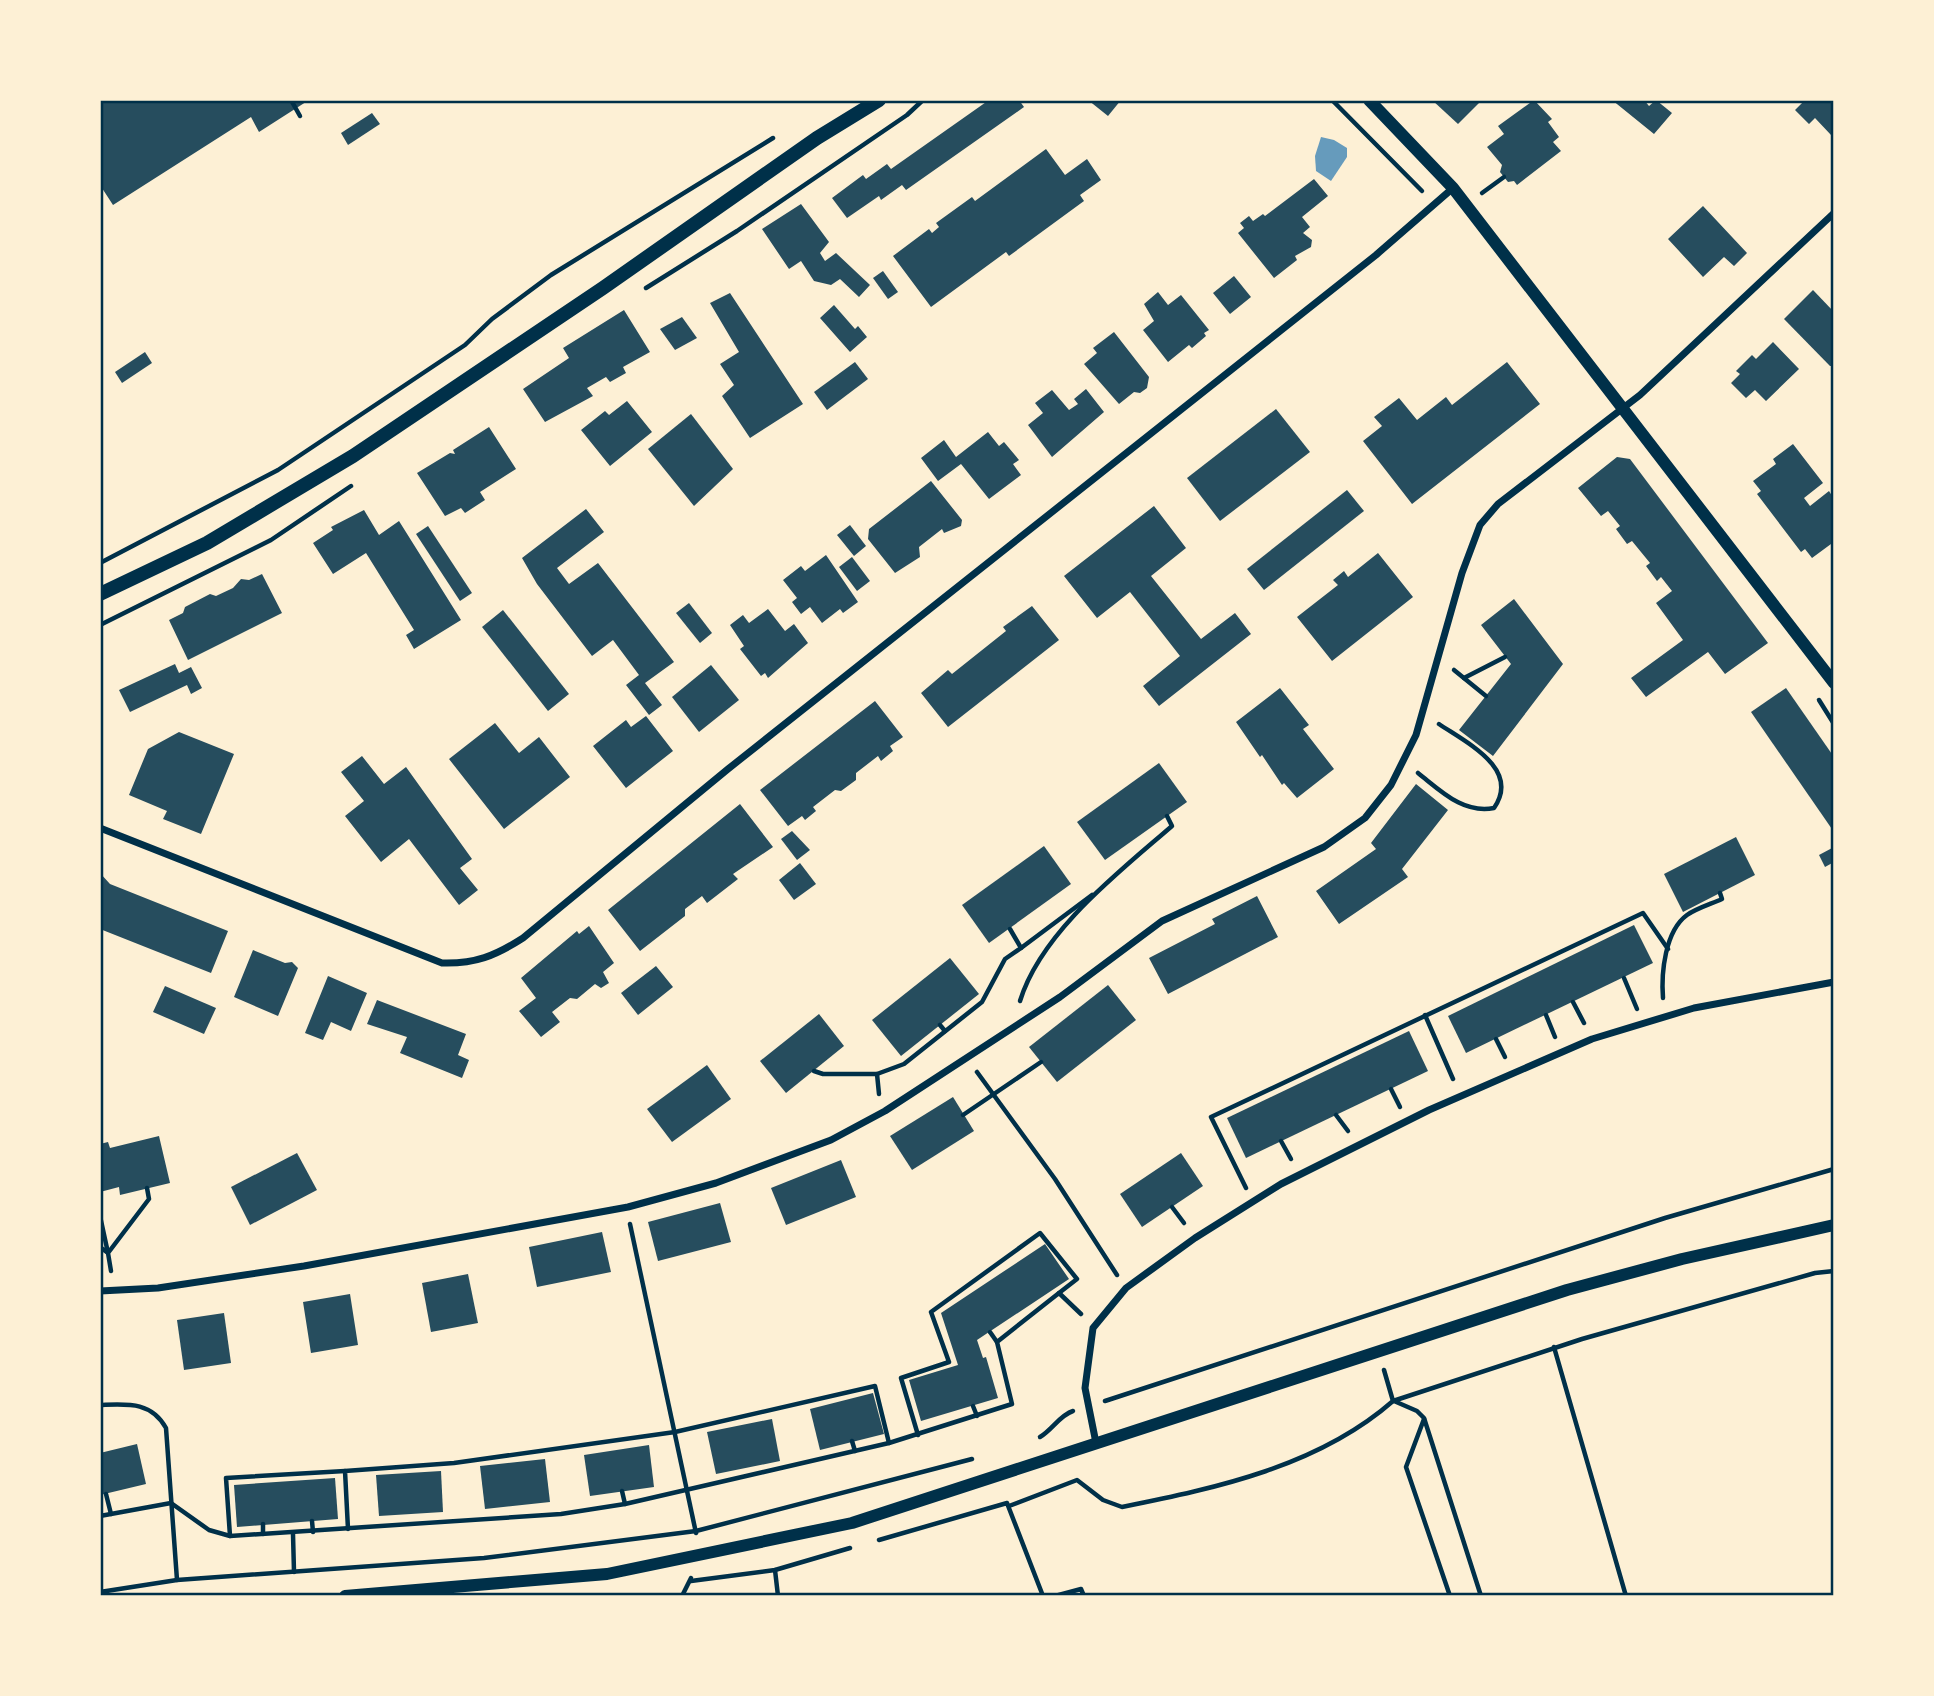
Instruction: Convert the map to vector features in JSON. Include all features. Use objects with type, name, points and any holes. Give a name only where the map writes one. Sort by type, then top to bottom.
[{"type":"main road","points":[[100,594],[206,543],[353,456],[603,288],[817,138],[879,100]]},
{"type":"street","points":[[1369,100],[1452,188],[1834,683]]},
{"type":"street","points":[[100,828],[442,964],[467,964],[496,956],[523,938],[728,769],[1376,255],[1452,188]]},
{"type":"street","points":[[100,1291],[158,1288],[304,1266],[628,1207],[716,1183],[831,1140],[885,1111],[1060,997],[1162,921],[1324,847],[1354,827],[1391,785],[1403,762],[1422,713],[1462,573],[1480,525],[1498,504],[1623,409],[1834,213]]},
{"type":"street","points":[[1096,1443],[1085,1388],[1086,1359],[1093,1328],[1126,1288],[1253,1202],[1290,1180],[1562,1050],[1668,1015],[1775,991],[1834,982]]},
{"type":"street","points":[[345,1596],[607,1574],[700,1557],[852,1523],[1378,1351],[1605,1280],[1747,1243],[1834,1225]]},
{"type":"path","points":[[291,100],[300,116]]},
{"type":"path","points":[[100,563],[278,470],[465,345],[492,319],[551,275],[782,133]]},
{"type":"path","points":[[1481,193],[1504,177]]},
{"type":"path","points":[[1438,657],[1486,696]]},
{"type":"path","points":[[1464,678],[1505,657]]},
{"type":"path","points":[[1403,762],[1456,802],[1479,811],[1494,808],[1502,796],[1503,780],[1484,755],[1422,713]]},
{"type":"path","points":[[814,1071],[823,1074],[877,1074],[904,1064],[982,1002],[1005,959],[1102,887],[1172,826],[1167,816]]},
{"type":"path","points":[[1023,1020],[1019,1003],[1036,960],[1102,887]]},
{"type":"path","points":[[1668,1015],[1662,981],[1668,949],[1685,916],[1722,899],[1720,893]]},
{"type":"path","points":[[1253,1202],[1211,1117],[1643,913],[1668,949]]},
{"type":"path","points":[[1010,929],[1021,948]]},
{"type":"path","points":[[1624,978],[1643,1022]]},
{"type":"path","points":[[1425,1016],[1461,1096]]},
{"type":"path","points":[[940,1025],[945,1031]]},
{"type":"path","points":[[966,1057],[1055,1179],[1126,1288]]},
{"type":"path","points":[[964,1115],[1041,1062]]},
{"type":"path","points":[[1031,1443],[1051,1430],[1065,1413],[1664,1218],[1834,1169]]},
{"type":"path","points":[[108,1253],[149,1199],[147,1188]]},
{"type":"path","points":[[628,1207],[694,1521]]},
{"type":"path","points":[[100,1216],[114,1290]]},
{"type":"path","points":[[918,1435],[901,1378],[949,1362],[931,1312],[1040,1233],[1077,1279],[997,1342]]},
{"type":"path","points":[[100,1247],[108,1253]]},
{"type":"path","points":[[1009,1506],[1077,1480],[1084,1488],[1122,1507],[1268,1470],[1335,1443],[1366,1424],[1393,1401],[1554,1348],[1815,1273],[1834,1271]]},
{"type":"path","points":[[1059,1293],[1093,1328]]},
{"type":"path","points":[[100,1516],[171,1503],[209,1530],[230,1536],[293,1534],[411,1523],[561,1514],[688,1492],[889,1443],[1012,1404],[997,1342],[990,1332]]},
{"type":"path","points":[[1554,1348],[1626,1596]]},
{"type":"path","points":[[1378,1351],[1393,1401]]},
{"type":"path","points":[[230,1536],[226,1478],[454,1463],[675,1432],[874,1386],[889,1443]]},
{"type":"path","points":[[1393,1401],[1407,1405],[1424,1418],[1481,1596]]},
{"type":"path","points":[[100,1405],[137,1404],[161,1419],[167,1438],[177,1580]]},
{"type":"path","points":[[973,1406],[977,1416]]},
{"type":"path","points":[[1424,1418],[1406,1467],[1450,1596]]},
{"type":"path","points":[[852,1441],[855,1451]]},
{"type":"path","points":[[100,1592],[177,1580],[484,1558],[696,1531],[977,1457]]},
{"type":"path","points":[[748,1467],[750,1477]]},
{"type":"path","points":[[345,1471],[348,1529]]},
{"type":"path","points":[[622,1491],[625,1504]]},
{"type":"path","points":[[106,1493],[111,1514]]},
{"type":"path","points":[[878,1540],[1007,1503],[1043,1596]]},
{"type":"path","points":[[516,1506],[519,1515]]},
{"type":"path","points":[[411,1514],[411,1523]]},
{"type":"path","points":[[312,1521],[313,1532]]},
{"type":"path","points":[[263,1524],[263,1534]]},
{"type":"path","points":[[293,1534],[294,1572]]},
{"type":"path","points":[[677,1584],[775,1570],[852,1547]]},
{"type":"path","points":[[775,1570],[778,1596]]},
{"type":"path","points":[[1055,1596],[1081,1589],[1084,1596]]},
{"type":"water","points":[[1321,137],[1334,140],[1347,148],[1347,157],[1331,181],[1316,171],[1315,156]]},
{"type":"building","points":[[100,100],[309,100],[259,132],[251,117],[113,205],[100,185]]},
{"type":"building","points":[[989,100],[1019,100],[1024,107],[906,190],[902,185],[881,200],[879,196],[847,218],[832,198],[863,175],[866,179],[887,164],[891,169]]},
{"type":"building","points":[[1088,100],[1121,100],[1108,116]]},
{"type":"building","points":[[1432,100],[1482,100],[1458,124]]},
{"type":"building","points":[[1534,100],[1552,119],[1548,122],[1559,137],[1553,142],[1561,151],[1517,185],[1514,181],[1508,182],[1500,172],[1502,165],[1487,147],[1504,134],[1498,126]]},
{"type":"building","points":[[1612,100],[1644,100],[1649,106],[1656,100],[1672,113],[1654,134]]},
{"type":"building","points":[[1805,100],[1834,100],[1834,132],[1831,135],[1815,118],[1809,124],[1795,110]]},
{"type":"building","points":[[372,113],[380,124],[348,145],[341,133]]},
{"type":"building","points":[[1046,149],[1065,175],[1087,159],[1101,180],[1080,195],[1084,201],[1009,256],[1006,252],[931,307],[893,256],[929,229],[932,233],[939,227],[936,223],[972,197],[975,201]]},
{"type":"building","points":[[1314,179],[1328,196],[1302,217],[1310,227],[1303,233],[1312,240],[1311,247],[1295,256],[1297,260],[1274,278],[1238,233],[1244,228],[1240,223],[1249,216],[1253,221],[1263,214],[1265,216]]},
{"type":"building","points":[[801,204],[829,242],[820,253],[825,261],[836,253],[870,285],[859,297],[840,279],[831,285],[814,281],[801,261],[789,269],[762,229]]},
{"type":"building","points":[[1703,206],[1747,253],[1734,266],[1724,257],[1703,277],[1668,239]]},
{"type":"building","points":[[883,271],[898,292],[888,299],[873,278]]},
{"type":"building","points":[[1234,276],[1251,297],[1230,314],[1213,293]]},
{"type":"building","points":[[1813,290],[1834,312],[1834,366],[1830,366],[1784,319]]},
{"type":"building","points":[[1158,292],[1168,305],[1181,295],[1209,330],[1192,348],[1189,345],[1168,362],[1143,330],[1154,321],[1144,304]]},
{"type":"building","points":[[730,293],[803,404],[750,438],[722,396],[734,385],[720,364],[739,352],[710,303]]},
{"type":"building","points":[[834,305],[855,329],[858,326],[867,337],[850,352],[820,318]]},
{"type":"building","points":[[624,310],[650,352],[623,367],[626,373],[610,382],[606,377],[587,388],[593,396],[545,422],[523,389],[569,358],[563,348]]},
{"type":"building","points":[[682,317],[697,338],[675,350],[660,329]]},
{"type":"building","points":[[1114,332],[1149,377],[1147,388],[1140,393],[1134,392],[1119,404],[1084,364],[1097,353],[1093,348]]},
{"type":"building","points":[[1773,342],[1799,369],[1766,401],[1755,390],[1746,398],[1731,383],[1740,374],[1736,371],[1752,355],[1756,359]]},
{"type":"building","points":[[145,352],[152,363],[122,383],[115,372]]},
{"type":"building","points":[[855,362],[868,379],[827,410],[814,392]]},
{"type":"building","points":[[1507,362],[1540,404],[1412,504],[1363,441],[1382,426],[1374,417],[1399,398],[1417,420],[1446,397],[1452,405]]},
{"type":"building","points":[[1086,389],[1104,412],[1052,457],[1028,425],[1043,413],[1035,403],[1052,390],[1069,410],[1078,404],[1074,399]]},
{"type":"building","points":[[627,401],[652,432],[610,466],[581,430],[605,411],[609,415]]},
{"type":"building","points":[[1276,409],[1310,452],[1220,521],[1187,478]]},
{"type":"building","points":[[691,414],[733,469],[694,506],[648,449]]},
{"type":"building","points":[[489,427],[516,469],[480,492],[485,500],[465,513],[461,508],[445,516],[417,473],[450,453],[455,454],[453,450]]},
{"type":"building","points":[[988,432],[999,446],[1004,442],[1019,460],[1013,464],[1021,475],[989,499],[961,464],[938,481],[921,458],[944,440],[956,457]]},
{"type":"building","points":[[1793,444],[1823,483],[1804,498],[1810,506],[1829,491],[1834,499],[1834,549],[1831,544],[1812,558],[1805,549],[1801,552],[1757,494],[1761,491],[1753,481],[1776,464],[1773,459]]},
{"type":"building","points":[[1617,457],[1630,459],[1768,643],[1725,674],[1708,652],[1646,697],[1631,678],[1683,640],[1656,603],[1672,591],[1661,577],[1657,581],[1646,566],[1650,563],[1632,541],[1627,544],[1616,529],[1620,526],[1608,511],[1601,516],[1578,488]]},
{"type":"building","points":[[931,481],[962,520],[961,526],[944,533],[942,529],[919,547],[920,557],[895,573],[868,539],[869,529]]},
{"type":"building","points":[[1347,490],[1364,511],[1264,590],[1247,569]]},
{"type":"building","points":[[1154,506],[1186,548],[1151,576],[1201,639],[1235,613],[1251,634],[1159,706],[1143,686],[1180,656],[1130,592],[1097,618],[1064,576]]},
{"type":"building","points":[[586,509],[604,532],[557,568],[569,584],[598,563],[674,662],[645,683],[662,705],[649,715],[626,685],[639,675],[613,640],[592,656],[537,584],[522,558]]},
{"type":"building","points":[[364,510],[379,535],[399,521],[461,620],[414,649],[406,635],[414,630],[366,553],[333,574],[313,543],[333,530],[331,527]]},
{"type":"building","points":[[850,525],[866,546],[854,556],[837,535]]},
{"type":"building","points":[[428,526],[472,593],[460,601],[416,534]]},
{"type":"building","points":[[1378,553],[1413,597],[1332,661],[1297,617],[1338,585],[1333,580],[1344,571],[1348,577]]},
{"type":"building","points":[[826,555],[858,602],[843,613],[840,609],[822,623],[810,607],[801,614],[792,602],[797,598],[783,580],[801,566],[805,571]]},
{"type":"building","points":[[852,557],[870,581],[857,591],[839,567]]},
{"type":"building","points":[[262,574],[282,613],[188,660],[169,620],[183,613],[185,607],[210,594],[216,596],[233,588],[241,579],[249,580]]},
{"type":"building","points":[[1514,599],[1563,664],[1493,756],[1459,730],[1511,664],[1481,625]]},
{"type":"building","points":[[689,603],[712,633],[700,643],[676,613]]},
{"type":"building","points":[[1032,606],[1059,640],[948,727],[921,693],[948,670],[952,674],[1006,631],[1003,627]]},
{"type":"building","points":[[768,609],[785,631],[794,624],[808,643],[768,678],[765,673],[761,676],[740,649],[744,646],[730,625],[743,615],[749,623]]},
{"type":"building","points":[[503,610],[569,694],[548,711],[482,627]]},
{"type":"building","points":[[175,664],[179,673],[191,667],[202,688],[191,694],[187,685],[130,712],[119,690]]},
{"type":"building","points":[[711,665],[739,700],[699,732],[672,697]]},
{"type":"building","points":[[1280,688],[1309,725],[1303,729],[1334,769],[1297,798],[1284,783],[1282,785],[1236,722]]},
{"type":"building","points":[[1786,688],[1834,757],[1834,832],[1751,712]]},
{"type":"building","points":[[875,701],[903,737],[890,746],[893,751],[881,761],[878,756],[856,773],[856,780],[841,791],[835,790],[813,807],[816,811],[805,820],[802,816],[788,826],[760,790]]},
{"type":"building","points":[[646,716],[673,751],[626,788],[593,746],[626,720],[631,727]]},
{"type":"building","points":[[495,723],[519,753],[539,737],[570,777],[504,829],[449,759]]},
{"type":"building","points":[[179,732],[234,754],[201,834],[163,819],[167,811],[129,795],[148,749]]},
{"type":"building","points":[[362,756],[384,784],[406,767],[472,859],[460,868],[478,890],[459,905],[409,839],[381,862],[345,816],[364,801],[341,772]]},
{"type":"building","points":[[1159,763],[1187,802],[1105,860],[1077,822]]},
{"type":"building","points":[[1416,784],[1448,810],[1402,869],[1408,877],[1339,924],[1316,891],[1376,849],[1371,843]]},
{"type":"building","points":[[740,804],[773,847],[733,874],[738,879],[707,903],[702,896],[685,909],[685,916],[640,951],[608,910]]},
{"type":"building","points":[[792,831],[810,850],[797,860],[781,839]]},
{"type":"building","points":[[1736,837],[1755,875],[1683,912],[1664,874]]},
{"type":"building","points":[[1044,846],[1071,884],[989,943],[962,905]]},
{"type":"building","points":[[1834,847],[1834,862],[1825,867],[1819,855]]},
{"type":"building","points":[[800,863],[816,884],[794,900],[779,880]]},
{"type":"building","points":[[100,873],[110,884],[228,931],[211,973],[100,929]]},
{"type":"building","points":[[1257,896],[1278,937],[1168,994],[1149,958],[1215,924],[1212,919]]},
{"type":"building","points":[[1634,925],[1653,963],[1466,1053],[1448,1016]]},
{"type":"building","points":[[589,926],[614,963],[603,972],[609,983],[601,988],[595,984],[577,999],[570,998],[552,1012],[560,1022],[541,1037],[519,1011],[536,998],[521,978],[577,931],[579,934]]},
{"type":"building","points":[[253,950],[285,963],[292,962],[298,968],[278,1016],[234,997]]},
{"type":"building","points":[[950,958],[979,994],[901,1056],[872,1020]]},
{"type":"building","points":[[656,966],[673,987],[638,1015],[621,993]]},
{"type":"building","points":[[328,976],[367,993],[351,1031],[331,1022],[323,1040],[305,1033]]},
{"type":"building","points":[[1108,985],[1136,1020],[1057,1082],[1029,1047]]},
{"type":"building","points":[[165,986],[216,1008],[204,1034],[153,1012]]},
{"type":"building","points":[[377,1000],[466,1034],[458,1055],[469,1060],[462,1078],[400,1053],[407,1037],[367,1024]]},
{"type":"building","points":[[819,1014],[844,1046],[786,1093],[760,1061]]},
{"type":"building","points":[[1409,1031],[1428,1071],[1246,1158],[1227,1118]]},
{"type":"building","points":[[707,1065],[731,1099],[672,1142],[647,1109]]},
{"type":"building","points":[[953,1097],[974,1131],[912,1170],[890,1136]]},
{"type":"building","points":[[159,1136],[170,1183],[120,1195],[119,1187],[100,1192],[100,1144],[108,1142],[110,1148]]},
{"type":"building","points":[[297,1153],[317,1190],[250,1225],[231,1187]]},
{"type":"building","points":[[1181,1153],[1203,1186],[1142,1227],[1120,1194]]},
{"type":"building","points":[[841,1160],[856,1197],[786,1225],[771,1188]]},
{"type":"building","points":[[720,1203],[731,1242],[658,1261],[648,1222]]},
{"type":"building","points":[[602,1232],[611,1272],[537,1287],[529,1247]]},
{"type":"building","points":[[1045,1244],[1069,1279],[977,1340],[983,1358],[986,1357],[998,1398],[921,1421],[909,1380],[958,1365],[941,1313]]},
{"type":"building","points":[[468,1274],[478,1323],[431,1332],[422,1283]]},
{"type":"building","points":[[350,1294],[358,1345],[311,1353],[303,1302]]},
{"type":"building","points":[[224,1313],[231,1363],[184,1370],[177,1320]]},
{"type":"building","points":[[873,1393],[884,1434],[820,1450],[810,1409]]},
{"type":"building","points":[[772,1419],[780,1461],[716,1474],[707,1432]]},
{"type":"building","points":[[137,1444],[146,1484],[100,1495],[100,1453]]},
{"type":"building","points":[[649,1445],[654,1487],[590,1496],[584,1455]]},
{"type":"building","points":[[545,1459],[550,1502],[485,1509],[480,1466]]},
{"type":"building","points":[[441,1471],[443,1512],[379,1516],[376,1475]]},
{"type":"building","points":[[335,1478],[338,1519],[237,1527],[234,1485]]}]
